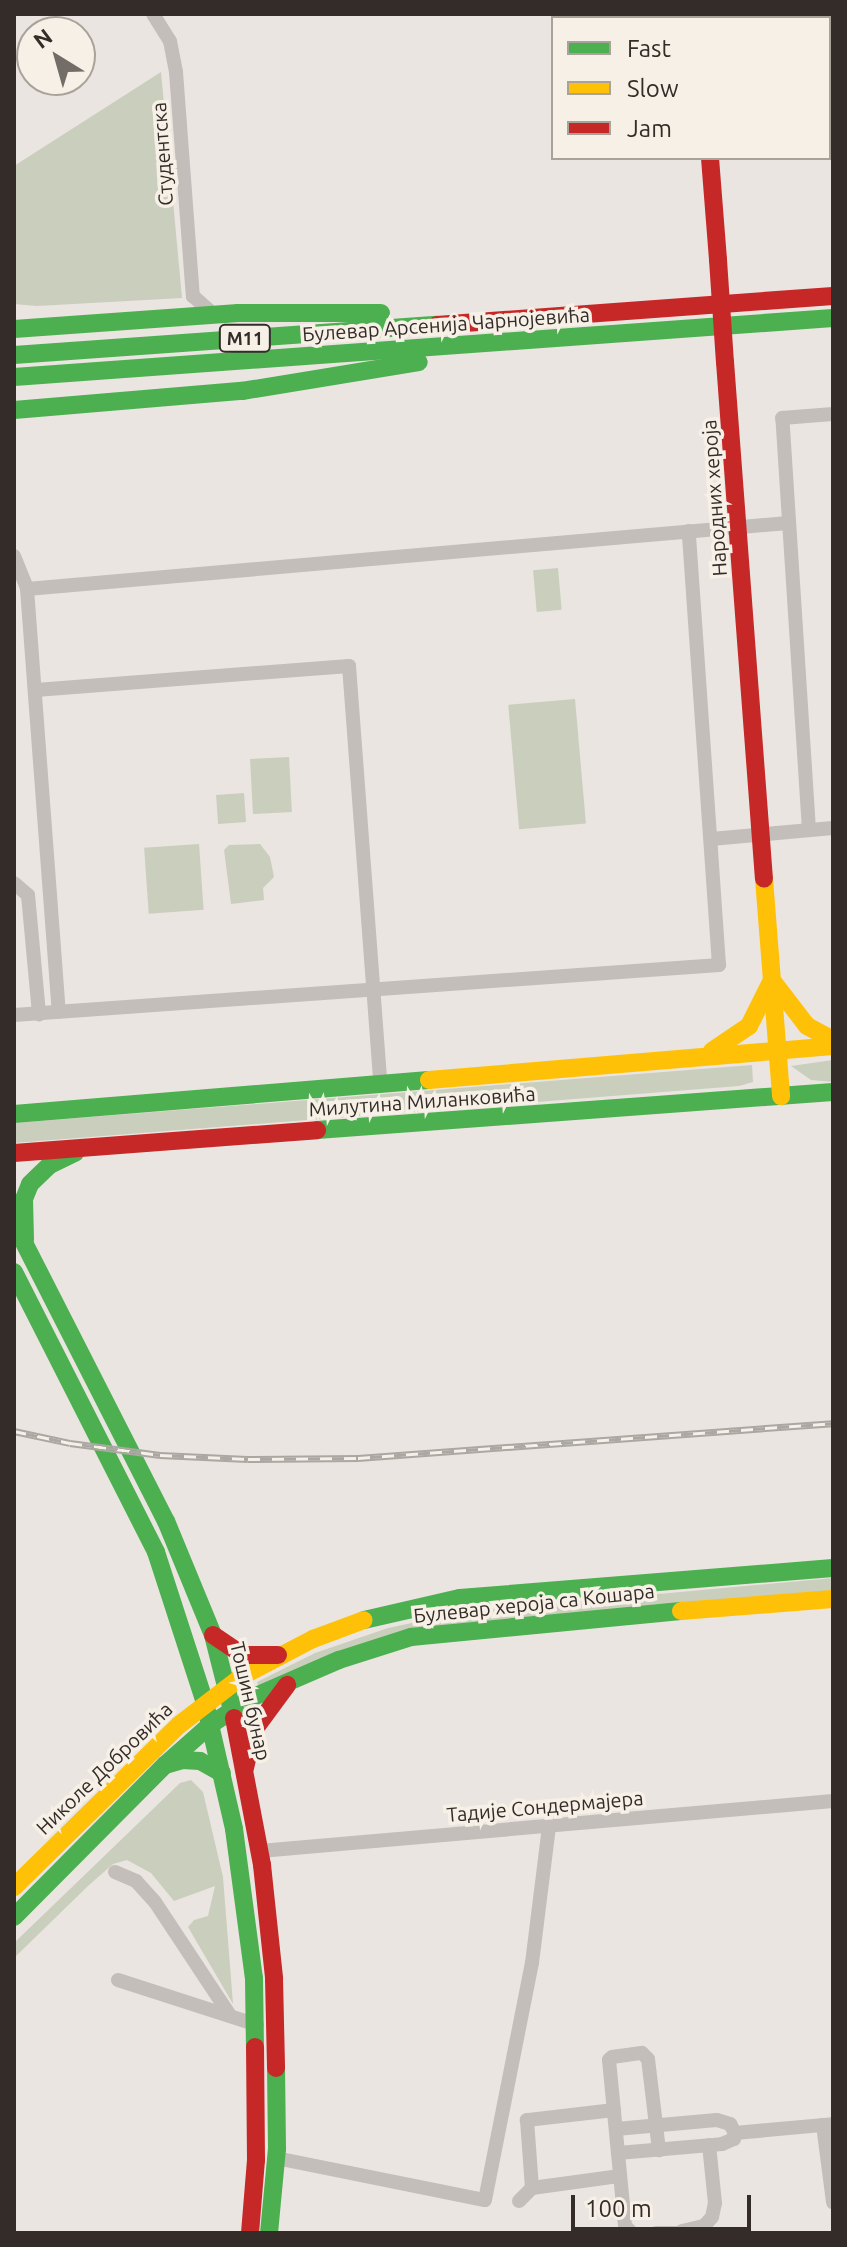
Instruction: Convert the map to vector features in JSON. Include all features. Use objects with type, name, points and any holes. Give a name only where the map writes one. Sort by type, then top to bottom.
[{"type":"main road","name":"Народних хероја","points":[[710,160],[781,1096]]},
{"type":"main road","name":"Булевар Арсенија Чарнојевића","points":[[14,355],[833,296]]},
{"type":"main road","points":[[14,322],[23,328],[214,314],[405,314],[453,316],[475,323]]},
{"type":"main road","name":"Булевар Арсенија Чарнојевића","points":[[14,377],[833,318]]},
{"type":"main road","points":[[14,410],[272,387],[438,359],[473,344]]},
{"type":"main road","points":[[14,418],[43,407]]},
{"type":"main road","points":[[772,979],[792,1011],[807,1026],[833,1043]]},
{"type":"main road","points":[[698,1057],[733,1040],[749,1026],[772,979]]},
{"type":"main road","name":"Милутина Миланковића","points":[[14,1114],[833,1043]]},
{"type":"main road","name":"Милутина Миланковића","points":[[14,1153],[833,1092]]},
{"type":"main road","points":[[14,1099],[58,1108]]},
{"type":"main road","points":[[25,1244],[24,1199],[30,1184],[50,1165],[86,1149]]},
{"type":"main road","name":"Тошин бунар","points":[[14,1223],[127,1438],[166,1521],[213,1635],[228,1686],[260,1851],[274,1978],[276,2158],[269,2233]]},
{"type":"main road","points":[[14,1272],[156,1552],[205,1703],[245,1895],[257,2025],[256,2160],[250,2233]]},
{"type":"main road","name":"Булевар хероја са Кошара","points":[[228,1686],[280,1655],[373,1617],[460,1598],[833,1568]]},
{"type":"main road","name":"Булевар хероја са Кошара","points":[[210,1725],[233,1708],[291,1680],[374,1647],[441,1632],[833,1599]]},
{"type":"main road","points":[[213,1635],[243,1655],[280,1655]]},
{"type":"main road","points":[[245,1768],[261,1717],[291,1680]]},
{"type":"main road","name":"Николе Добровића","points":[[14,1887],[130,1770],[228,1686]]},
{"type":"main road","name":"Николе Добровића","points":[[14,1917],[165,1765],[210,1725]]},
{"type":"main road","points":[[165,1765],[182,1760],[200,1761],[222,1773]]},
{"type":"street","name":"Студентска","points":[[153,14],[170,41],[176,72],[193,296]]},
{"type":"street","points":[[174,317],[193,296],[214,314]]},
{"type":"street","points":[[809,830],[782,418],[833,414]]},
{"type":"street","points":[[27,589],[788,523]]},
{"type":"street","name":"Народних хероја","points":[[373,989],[719,965],[695,531]]},
{"type":"street","points":[[14,556],[27,589],[59,1012]]},
{"type":"street","name":"Милутина Миланковића","points":[[36,690],[349,666],[380,1082]]},
{"type":"street","points":[[711,839],[833,828]]},
{"type":"street","points":[[14,883],[28,895],[39,1014]]},
{"type":"street","points":[[14,1015],[373,989]]},
{"type":"street","name":"Тадије Сондермајера","points":[[260,1851],[833,1801]]},
{"type":"street","points":[[276,2158],[485,2200],[532,1963],[549,1826]]},
{"type":"street","points":[[115,1872],[136,1881],[155,1902],[229,2014]]},
{"type":"street","points":[[118,1980],[257,2025]]},
{"type":"street","points":[[632,2233],[625,2226],[609,2060],[616,2056],[642,2053],[648,2059],[659,2150]]},
{"type":"street","points":[[532,2188],[520,2117],[614,2110]]},
{"type":"street","points":[[616,2129],[717,2120],[730,2124],[735,2133]]},
{"type":"street","points":[[735,2133],[828,2125],[832,2195]]},
{"type":"street","points":[[618,2153],[729,2142],[735,2133]]},
{"type":"street","points":[[656,2233],[682,2232],[704,2226],[712,2217],[715,2203],[709,2145]]},
{"type":"street","points":[[519,2201],[532,2188],[620,2176]]},
{"type":"green space","points":[[161,72],[182,298],[37,306],[14,304],[14,166]]},
{"type":"green space","points":[[558,568],[562,610],[537,612],[533,570]]},
{"type":"green space","points":[[575,699],[586,824],[519,829],[508,705]]},
{"type":"green space","points":[[289,757],[292,812],[253,814],[250,759]]},
{"type":"green space","points":[[244,793],[246,822],[218,824],[216,795]]},
{"type":"green space","points":[[199,844],[204,910],[149,914],[144,848]]},
{"type":"green space","points":[[260,844],[270,857],[274,877],[263,888],[264,900],[231,904],[224,850],[229,845]]},
{"type":"green space","points":[[833,1060],[833,1082],[811,1080],[791,1066]]},
{"type":"green space","points":[[752,1065],[753,1082],[739,1086],[14,1143],[14,1123]]},
{"type":"green space","points":[[833,1578],[833,1592],[458,1624],[260,1690],[257,1682],[315,1653],[388,1628],[464,1612]]},
{"type":"green space","points":[[191,1780],[203,1792],[223,1877],[233,2004],[188,1927],[194,1920],[208,1916],[215,1886],[174,1901],[151,1873],[127,1860],[113,1864],[14,1958],[14,1943],[180,1783]]},
{"type":"railway","points":[[14,1431],[70,1443],[160,1455],[248,1459],[358,1458],[833,1423]]},
{"type":"traffic: fast","points":[[14,329],[238,313],[381,313]]},
{"type":"traffic: fast","points":[[14,377],[833,318]]},
{"type":"traffic: fast","points":[[14,355],[437,325]]},
{"type":"traffic: fast","points":[[14,410],[242,391],[419,362]]},
{"type":"traffic: fast","points":[[14,1114],[429,1080]]},
{"type":"traffic: fast","points":[[317,1130],[833,1092]]},
{"type":"traffic: fast","points":[[25,1240],[24,1199],[30,1184],[50,1165],[75,1153]]},
{"type":"traffic: fast","points":[[14,1223],[166,1521],[213,1635],[234,1718]]},
{"type":"traffic: fast","points":[[14,1272],[156,1552],[205,1703],[234,1829],[254,1978],[255,2047]]},
{"type":"traffic: fast","points":[[364,1620],[460,1598],[833,1568]]},
{"type":"traffic: fast","points":[[14,1917],[165,1765],[210,1725],[251,1698],[339,1660],[411,1637],[681,1611]]},
{"type":"traffic: fast","points":[[165,1765],[182,1760],[200,1761],[222,1773]]},
{"type":"traffic: fast","points":[[269,2233],[277,2149],[276,2068]]},
{"type":"traffic: slow","points":[[764,879],[781,1096]]},
{"type":"traffic: slow","points":[[712,1051],[749,1026],[772,980]]},
{"type":"traffic: slow","points":[[774,983],[807,1026],[833,1040]]},
{"type":"traffic: slow","points":[[429,1080],[833,1046]]},
{"type":"traffic: slow","points":[[681,1611],[833,1599]]},
{"type":"traffic: slow","points":[[14,1887],[179,1725],[244,1675],[313,1639],[364,1620]]},
{"type":"traffic: jam","points":[[710,160],[718,260]]},
{"type":"traffic: jam","points":[[718,260],[725,362]]},
{"type":"traffic: jam","points":[[437,325],[833,296]]},
{"type":"traffic: jam","points":[[725,362],[764,879]]},
{"type":"traffic: jam","points":[[14,1153],[317,1130]]},
{"type":"traffic: jam","points":[[213,1635],[243,1655],[278,1655]]},
{"type":"traffic: jam","points":[[245,1768],[254,1730],[287,1685]]},
{"type":"traffic: jam","points":[[234,1718],[262,1865],[274,1978],[276,2068]]},
{"type":"traffic: jam","points":[[250,2233],[256,2160],[255,2047]]}]
